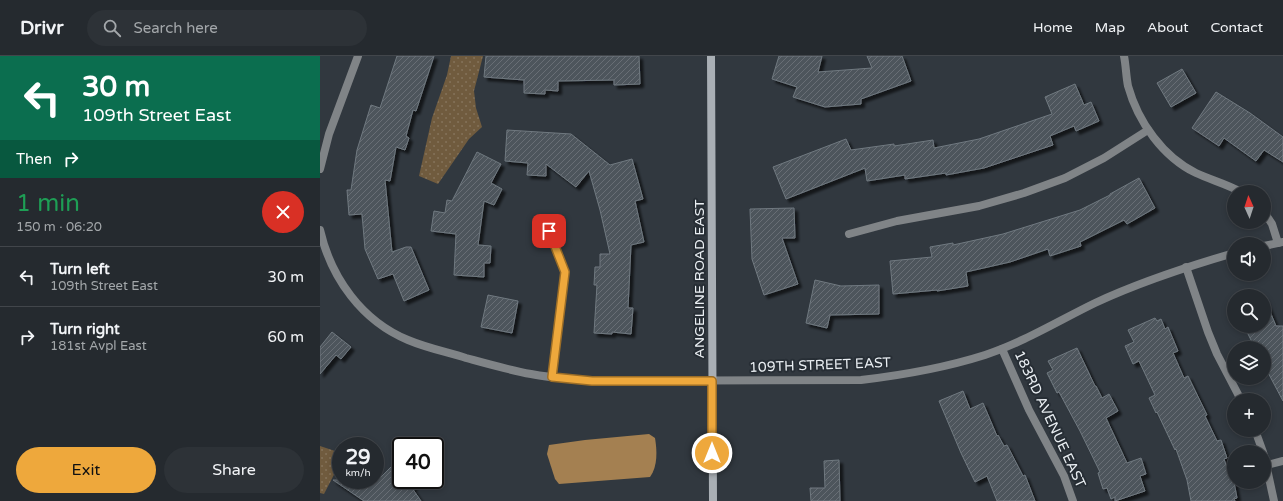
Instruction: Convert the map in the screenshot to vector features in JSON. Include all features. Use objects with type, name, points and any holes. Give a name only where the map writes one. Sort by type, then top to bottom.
[{"type":"street","points":[[320,169],[329,134],[358,56]]},
{"type":"street","name":"ANGELINE ROAD EAST","points":[[711,56],[713,501]]},
{"type":"street","points":[[1124,56],[1128,86],[1135,106],[1148,130],[1162,148],[1178,162],[1195,172],[1227,185]]},
{"type":"street","points":[[849,234],[897,221],[979,206],[1024,193],[1065,178],[1104,158],[1148,130]]},
{"type":"street","points":[[1271,222],[1281,243],[1271,245]]},
{"type":"street","name":"109TH STREET EAST","points":[[320,230],[333,270],[354,301],[371,317],[407,340],[502,368],[552,377],[592,381],[861,380],[901,376],[940,368],[1002,348],[1042,331],[1094,304],[1141,283],[1186,267],[1227,255]]},
{"type":"street","points":[[549,231],[565,272],[552,377]]},
{"type":"street","points":[[1186,267],[1208,332],[1217,354],[1237,393]]},
{"type":"street","name":"183RD AVENUE EAST","points":[[1002,348],[1029,410],[1064,476],[1073,501]]},
{"type":"street","points":[[1271,465],[1283,461]]},
{"type":"street","points":[[1271,486],[1274,501]]},
{"type":"shaded area","points":[[451,56],[483,56],[474,91],[476,108],[482,127],[469,139],[438,184],[419,176],[432,118],[447,75]]},
{"type":"shaded area","points":[[649,434],[655,438],[656,453],[656,463],[650,477],[559,484],[555,479],[547,454],[549,445]]},
{"type":"shaded area","points":[[320,446],[332,450],[332,478],[324,494],[320,493]]},
{"type":"building","points":[[397,56],[434,56],[416,111],[413,110],[406,136],[409,138],[405,150],[396,147],[390,181],[385,180],[392,252],[406,247],[411,247],[429,290],[404,301],[393,274],[378,279],[365,249],[362,214],[349,215],[347,190],[351,190],[357,150],[371,105],[380,108]]},
{"type":"building","points":[[486,56],[639,56],[640,84],[614,85],[614,80],[558,81],[558,91],[545,90],[545,94],[524,93],[524,80],[484,77]]},
{"type":"building","points":[[779,56],[822,56],[818,72],[872,68],[867,56],[902,56],[911,81],[861,99],[861,104],[825,107],[793,97],[797,87],[772,79]]},
{"type":"building","points":[[1182,69],[1196,93],[1171,107],[1157,83]]},
{"type":"building","points":[[1075,84],[1084,105],[1091,102],[1099,121],[1076,131],[1074,126],[1050,136],[1053,145],[984,168],[946,175],[946,173],[905,179],[905,175],[867,181],[865,168],[786,199],[773,167],[846,139],[851,150],[894,144],[894,146],[933,140],[934,148],[979,139],[1052,114],[1045,97]]},
{"type":"building","points":[[1216,92],[1250,113],[1283,137],[1283,162],[1264,150],[1256,161],[1224,138],[1219,146],[1192,128]]},
{"type":"building","points":[[507,130],[571,134],[610,165],[632,159],[643,199],[635,201],[644,242],[631,245],[628,308],[633,308],[631,334],[612,332],[612,334],[594,333],[597,285],[594,285],[595,267],[600,267],[600,254],[610,254],[589,171],[576,187],[546,164],[546,176],[527,175],[528,163],[505,161]]},
{"type":"building","points":[[477,152],[501,164],[491,183],[502,189],[494,205],[484,201],[478,245],[491,246],[490,263],[484,263],[484,277],[454,275],[456,234],[431,231],[434,211],[445,213],[447,200],[452,201]]},
{"type":"building","points":[[1139,178],[1155,208],[1127,224],[1124,220],[1080,242],[1081,246],[1050,256],[1048,249],[1010,262],[966,272],[968,286],[937,291],[893,294],[890,261],[932,257],[930,247],[953,243],[953,245],[1003,234],[1080,210]]},
{"type":"building","points":[[794,208],[795,238],[782,238],[798,284],[764,295],[752,259],[750,209]]},
{"type":"building","points":[[815,280],[841,286],[879,285],[879,314],[830,315],[827,328],[806,323]]},
{"type":"building","points":[[488,295],[518,301],[512,333],[481,327]]},
{"type":"building","points":[[1271,314],[1276,326],[1283,326],[1283,401],[1271,378],[1271,341],[1252,341],[1248,333],[1271,333]]},
{"type":"building","points":[[1155,318],[1157,321],[1161,319],[1165,329],[1168,327],[1178,351],[1173,353],[1184,378],[1188,376],[1207,415],[1205,416],[1217,441],[1221,440],[1227,458],[1224,459],[1227,468],[1227,489],[1235,489],[1237,498],[1234,499],[1235,501],[1191,501],[1187,480],[1176,449],[1175,450],[1149,398],[1155,395],[1139,361],[1133,364],[1125,346],[1134,342],[1128,330]]},
{"type":"building","points":[[332,332],[351,347],[341,359],[336,355],[320,374],[320,347]]},
{"type":"building","points":[[1077,348],[1102,398],[1109,394],[1118,411],[1106,418],[1127,463],[1141,458],[1146,474],[1140,476],[1145,491],[1115,501],[1115,497],[1111,499],[1107,488],[1103,489],[1098,473],[1100,472],[1080,431],[1047,373],[1053,370],[1048,361]]},
{"type":"building","points":[[963,391],[970,409],[983,403],[997,436],[998,435],[1004,446],[1007,445],[1023,476],[1025,475],[1035,501],[997,501],[987,476],[975,482],[939,401]]},
{"type":"building","points":[[839,460],[840,501],[811,501],[810,488],[825,488],[824,461]]},
{"type":"building","points":[[392,466],[392,489],[413,489],[421,501],[364,501],[346,489],[384,489],[384,474]]},
{"type":"route","points":[[549,231],[565,272],[552,377],[592,381],[712,381],[712,453]]}]
